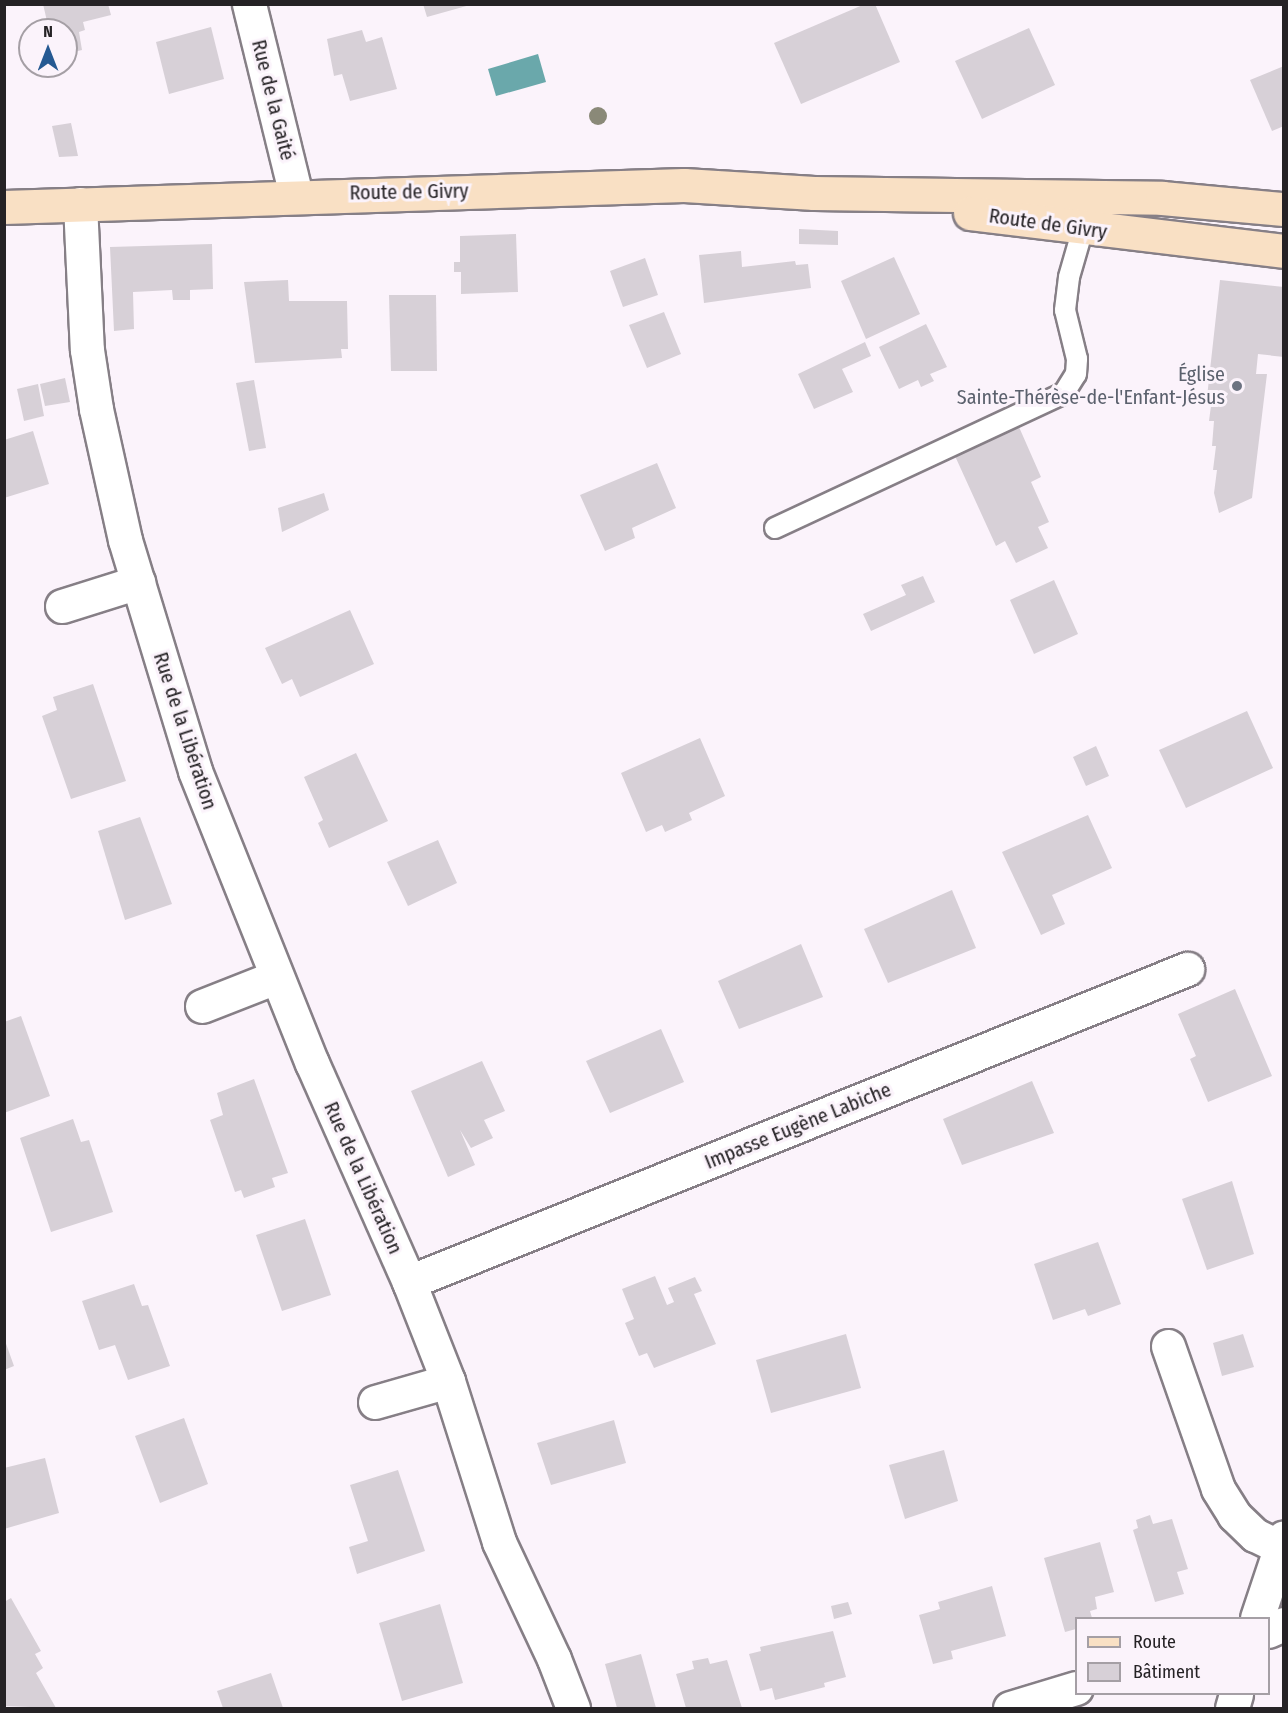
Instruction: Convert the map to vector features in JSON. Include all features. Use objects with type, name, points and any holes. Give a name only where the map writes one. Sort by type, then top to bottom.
[{"type":"main road","name":"Route de Givry","points":[[4,207],[296,195],[684,185],[814,193],[1162,198],[1284,209]]},
{"type":"main road","name":"Route de Givry","points":[[814,193],[1082,228],[1284,251]]},
{"type":"street","name":"Rue de la Gaité","points":[[249,4],[296,195]]},
{"type":"street","name":"Rue de la Libération","points":[[81,204],[87,350],[96,409],[138,582],[195,771],[276,977],[409,1282],[448,1381],[499,1542],[554,1659],[573,1708]]},
{"type":"street","points":[[62,606],[138,582]]},
{"type":"street","name":"Impasse Eugène Labiche","points":[[409,1282],[1186,969]]},
{"type":"street","points":[[202,1006],[276,977]]},
{"type":"street","points":[[1168,1346],[1218,1489],[1234,1515],[1255,1534],[1282,1542],[1257,1617]]},
{"type":"street","points":[[375,1402],[448,1381]]},
{"type":"street","points":[[1270,1631],[1284,1624]]},
{"type":"street","points":[[1010,1708],[1075,1689]]},
{"type":"lane","points":[[775,528],[1064,393],[1076,374],[1077,359],[1065,310],[1082,228],[1093,198]]},
{"type":"water","points":[[538,54],[546,82],[496,96],[488,69]]},
{"type":"building","points":[[43,4],[108,4],[111,15],[83,22],[85,30],[79,32],[82,50],[78,51],[78,18],[46,18]]},
{"type":"building","points":[[423,4],[470,4],[470,5],[427,17]]},
{"type":"building","points":[[865,4],[875,4],[900,62],[801,104],[774,43]]},
{"type":"building","points":[[211,27],[224,79],[169,94],[156,42]]},
{"type":"building","points":[[1029,28],[1055,85],[982,119],[955,61]]},
{"type":"building","points":[[362,30],[366,42],[382,37],[397,89],[350,101],[342,74],[334,76],[327,39]]},
{"type":"building","points":[[1284,66],[1284,126],[1272,131],[1250,80]]},
{"type":"building","points":[[71,123],[78,156],[59,157],[52,126]]},
{"type":"building","points":[[799,229],[838,231],[838,245],[799,244]]},
{"type":"building","points":[[516,234],[518,292],[461,294],[461,272],[454,272],[454,262],[460,262],[460,236]]},
{"type":"building","points":[[212,244],[213,289],[190,290],[190,300],[173,300],[172,290],[133,292],[134,329],[114,331],[110,247]]},
{"type":"building","points":[[741,251],[742,267],[795,261],[796,265],[808,264],[811,288],[704,303],[699,255]]},
{"type":"building","points":[[894,257],[920,314],[866,339],[841,281]]},
{"type":"building","points":[[645,258],[658,295],[623,307],[610,271]]},
{"type":"building","points":[[288,280],[289,301],[347,301],[348,349],[341,349],[342,358],[255,363],[244,282]]},
{"type":"building","name":"Église Sainte-Thérèse-de-l'Enfant-Jésus","points":[[1220,280],[1284,287],[1284,357],[1258,354],[1256,374],[1267,374],[1252,498],[1219,513],[1214,493],[1217,470],[1213,470],[1216,446],[1212,446],[1214,421],[1209,421],[1212,398],[1207,397]]},
{"type":"building","points":[[389,295],[436,295],[437,371],[391,371]]},
{"type":"building","points":[[664,312],[681,354],[647,368],[629,325]]},
{"type":"building","points":[[926,324],[947,367],[930,374],[934,381],[921,387],[918,380],[899,389],[879,347]]},
{"type":"building","points":[[865,342],[871,356],[842,369],[853,392],[814,409],[798,374]]},
{"type":"building","points":[[65,378],[70,402],[45,406],[40,384]]},
{"type":"building","points":[[254,380],[266,448],[249,451],[236,383]]},
{"type":"building","points":[[38,384],[44,416],[24,421],[17,389]]},
{"type":"building","points":[[1019,427],[1041,477],[1031,482],[1049,522],[1038,527],[1048,548],[1016,563],[1005,541],[996,546],[955,456]]},
{"type":"building","points":[[33,431],[49,484],[4,498],[4,440]]},
{"type":"building","points":[[657,463],[676,508],[632,528],[635,538],[605,551],[580,495]]},
{"type":"building","points":[[324,493],[329,510],[282,532],[278,508]]},
{"type":"building","points":[[923,576],[935,602],[871,631],[863,614],[906,595],[901,585]]},
{"type":"building","points":[[1054,580],[1078,634],[1034,654],[1010,600]]},
{"type":"building","points":[[350,610],[374,664],[300,697],[292,679],[282,684],[265,648]]},
{"type":"building","points":[[93,684],[126,781],[71,799],[42,716],[57,710],[53,697]]},
{"type":"building","points":[[1247,711],[1273,768],[1186,808],[1159,750]]},
{"type":"building","points":[[700,738],[725,796],[689,813],[692,820],[665,832],[662,825],[646,832],[621,773]]},
{"type":"building","points":[[1096,746],[1109,776],[1086,786],[1073,757]]},
{"type":"building","points":[[356,753],[388,821],[329,848],[318,823],[323,820],[304,777]]},
{"type":"building","points":[[1088,815],[1112,868],[1052,895],[1065,924],[1041,935],[1002,852]]},
{"type":"building","points":[[140,817],[172,904],[125,920],[98,831]]},
{"type":"building","points":[[438,840],[457,883],[408,906],[387,862]]},
{"type":"building","points":[[952,890],[976,948],[888,983],[864,929]]},
{"type":"building","points":[[801,944],[823,997],[739,1029],[718,981]]},
{"type":"building","points":[[1235,989],[1272,1076],[1208,1102],[1190,1059],[1196,1056],[1178,1014]]},
{"type":"building","points":[[21,1016],[50,1096],[4,1113],[4,1022]]},
{"type":"building","points":[[661,1029],[684,1082],[610,1113],[586,1061]]},
{"type":"building","points":[[482,1061],[505,1111],[484,1120],[493,1138],[471,1148],[460,1130],[475,1165],[448,1177],[411,1091]]},
{"type":"building","points":[[254,1079],[288,1173],[272,1178],[275,1187],[244,1198],[241,1190],[235,1192],[210,1120],[223,1115],[217,1093]]},
{"type":"building","points":[[1032,1081],[1054,1133],[962,1165],[943,1119]]},
{"type":"building","points":[[73,1119],[81,1142],[89,1140],[113,1212],[51,1232],[20,1138]]},
{"type":"building","points":[[1232,1181],[1254,1254],[1207,1270],[1182,1199]]},
{"type":"building","points":[[305,1219],[331,1295],[282,1311],[256,1235]]},
{"type":"building","points":[[1098,1242],[1121,1304],[1088,1316],[1085,1309],[1053,1320],[1034,1264]]},
{"type":"building","points":[[655,1276],[667,1305],[674,1302],[668,1288],[695,1277],[702,1291],[694,1294],[716,1344],[654,1368],[647,1353],[639,1356],[625,1323],[634,1319],[622,1289]]},
{"type":"building","points":[[134,1284],[142,1306],[148,1305],[170,1366],[128,1380],[115,1345],[99,1350],[82,1301]]},
{"type":"building","points":[[846,1334],[861,1388],[771,1413],[756,1360]]},
{"type":"building","points":[[1243,1334],[1254,1367],[1222,1376],[1213,1343]]},
{"type":"building","points":[[4,1338],[14,1366],[4,1370]]},
{"type":"building","points":[[184,1418],[208,1484],[160,1503],[135,1436]]},
{"type":"building","points":[[614,1420],[626,1463],[551,1485],[537,1443]]},
{"type":"building","points":[[944,1450],[958,1501],[905,1519],[889,1465]]},
{"type":"building","points":[[45,1458],[59,1513],[4,1529],[4,1468]]},
{"type":"building","points":[[398,1470],[425,1551],[357,1574],[349,1547],[368,1541],[350,1485]]},
{"type":"building","points":[[1150,1515],[1153,1524],[1172,1519],[1188,1569],[1177,1572],[1184,1594],[1155,1602],[1133,1530],[1138,1528],[1136,1520]]},
{"type":"building","points":[[1100,1542],[1114,1592],[1095,1597],[1097,1609],[1090,1611],[1092,1617],[1075,1617],[1075,1629],[1065,1632],[1044,1558]]},
{"type":"building","points":[[992,1586],[1006,1636],[951,1651],[953,1659],[933,1664],[919,1615],[940,1609],[938,1602]]},
{"type":"building","points":[[11,1598],[41,1651],[35,1654],[43,1668],[36,1673],[56,1708],[4,1706],[4,1602]]},
{"type":"building","points":[[848,1602],[852,1614],[834,1619],[831,1606]]},
{"type":"building","points":[[440,1604],[463,1683],[402,1701],[379,1623]]},
{"type":"building","points":[[833,1631],[846,1677],[824,1683],[825,1687],[775,1700],[772,1688],[760,1691],[749,1654],[761,1651],[760,1647]]},
{"type":"building","points":[[641,1654],[656,1708],[617,1708],[605,1664]]},
{"type":"building","points":[[708,1658],[710,1664],[727,1660],[742,1708],[686,1708],[676,1674],[694,1669],[692,1661]]},
{"type":"building","points":[[271,1673],[283,1708],[223,1708],[217,1691]]},
{"type":"place","name":"Église Sainte-Thérèse-de-l'Enfant-Jésus","points":[[1237,386]]}]
